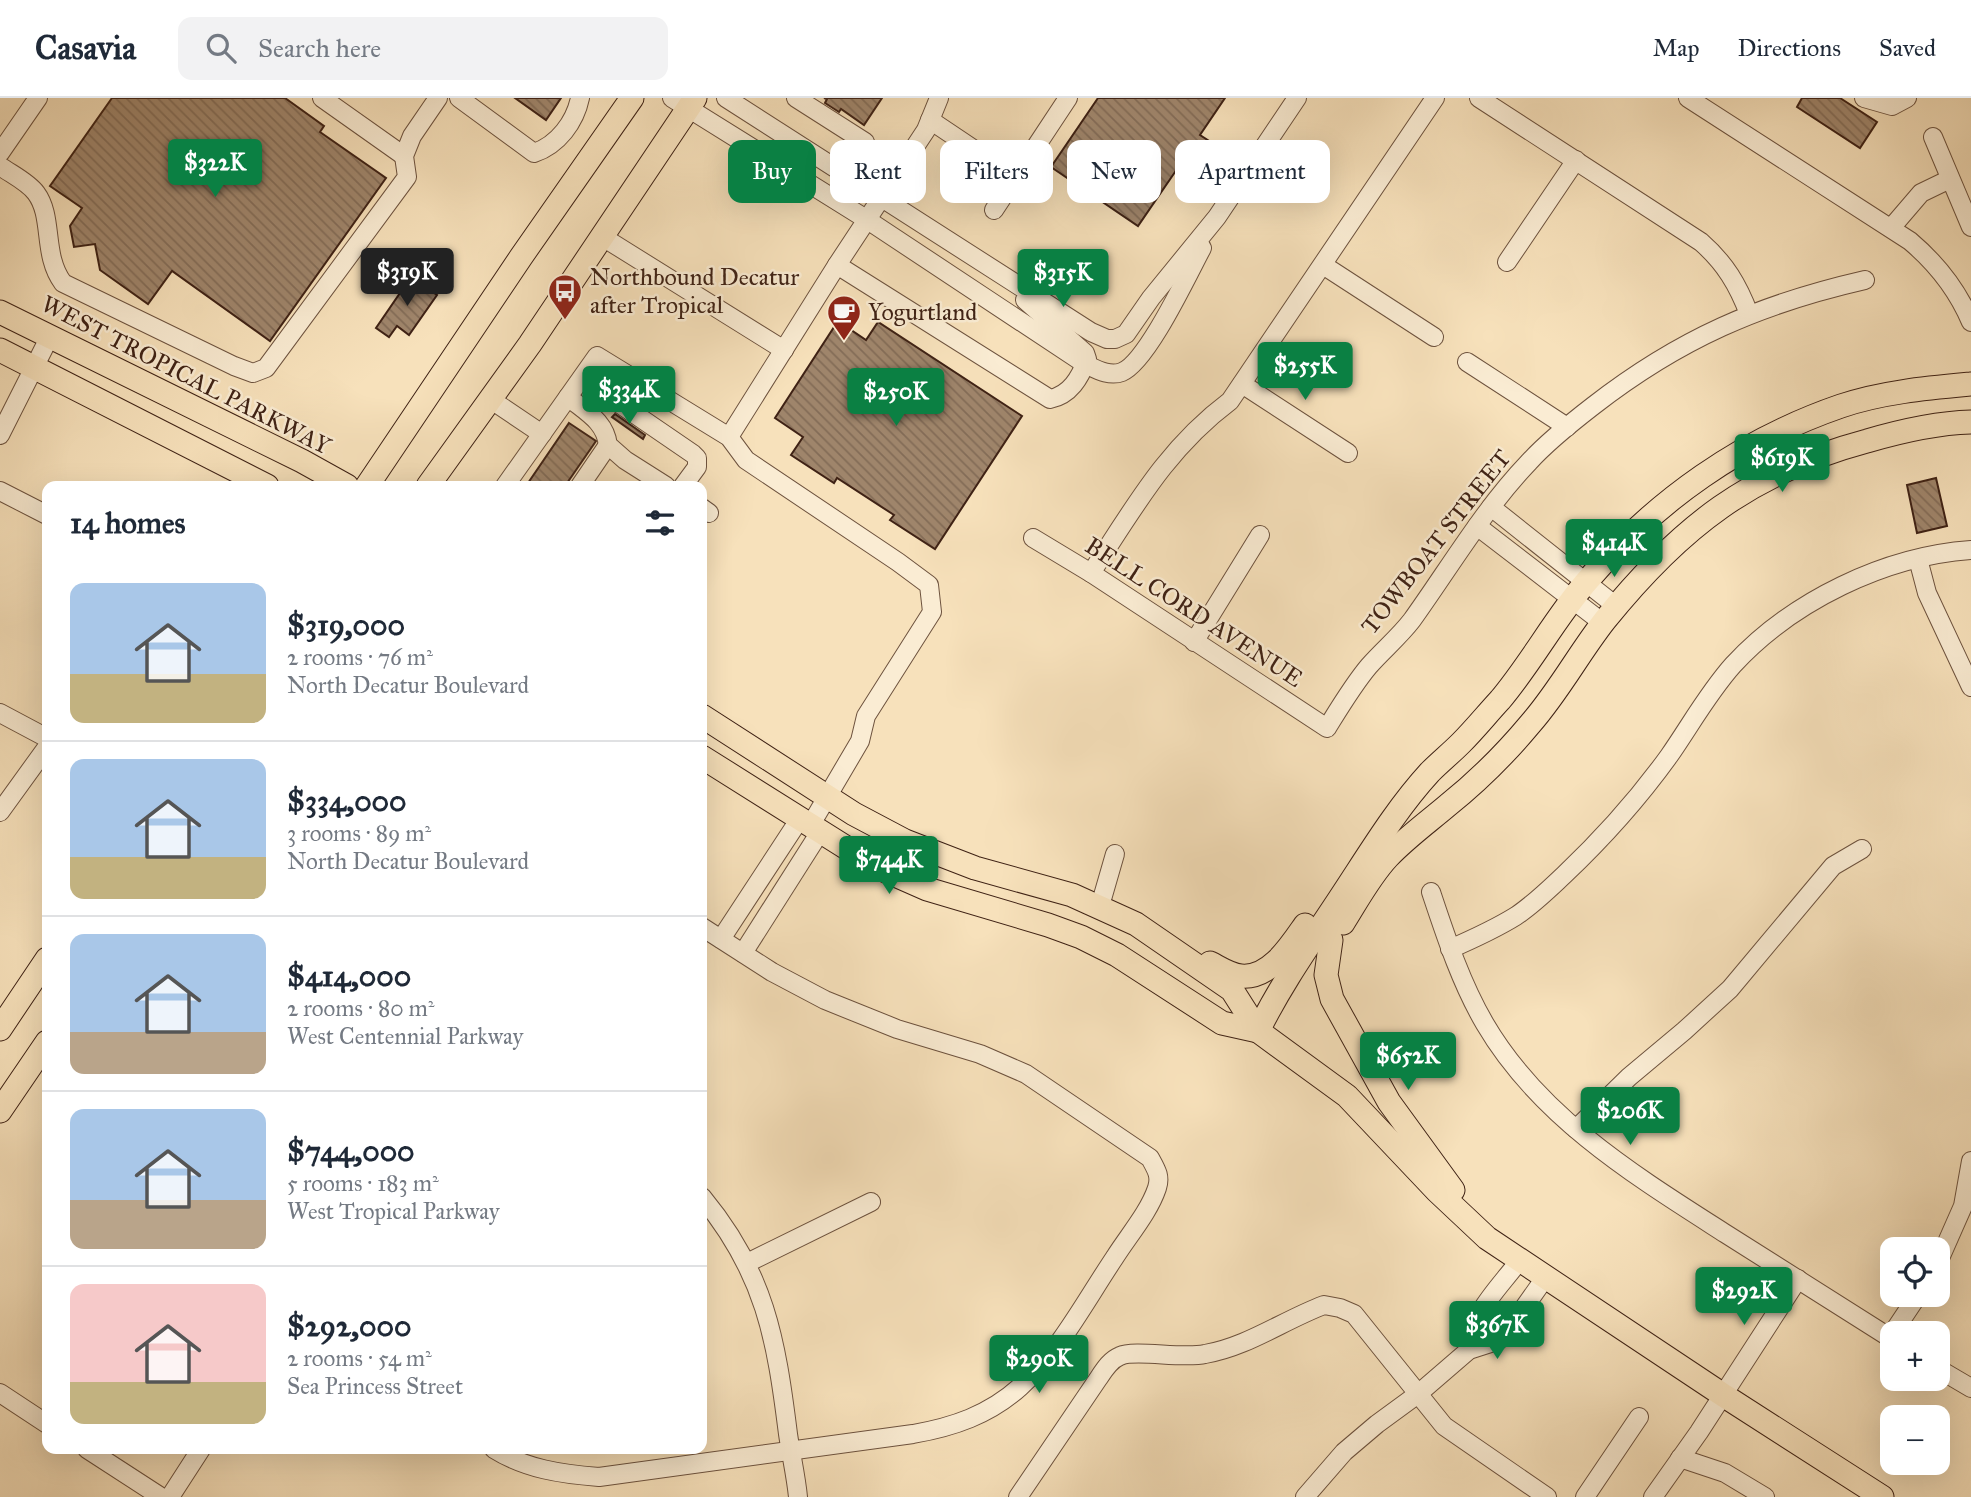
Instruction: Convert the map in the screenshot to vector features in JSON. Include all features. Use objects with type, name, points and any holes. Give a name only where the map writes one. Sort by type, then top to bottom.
[{"type":"main road","points":[[370,481],[632,98]]},
{"type":"main road","points":[[432,481],[530,344],[685,102]]},
{"type":"main road","name":"WEST TROPICAL PARKWAY","points":[[0,312],[338,481]]},
{"type":"main road","points":[[0,350],[257,481]]},
{"type":"main road","points":[[707,719],[854,814],[905,841],[946,858],[1072,895],[1100,906],[1230,973],[1243,976],[1261,972],[1276,962],[1289,948],[1388,808],[1431,772],[1501,699],[1587,581],[1648,518],[1694,482],[1748,447],[1794,425],[1843,405],[1887,395],[1971,384]]},
{"type":"main road","points":[[707,760],[877,867],[927,889],[1081,937],[1117,955],[1222,1023],[1258,1031],[1280,1016],[1386,859],[1416,830],[1473,783],[1532,723],[1610,614],[1673,545],[1715,510],[1767,477],[1808,458],[1895,433],[1946,423],[1971,422]]},
{"type":"main road","points":[[1258,1031],[1275,997],[1391,821],[1431,772]]},
{"type":"main road","points":[[1136,924],[1232,990],[1258,1031],[1347,1096],[1437,1191],[1488,1238],[1519,1261],[1882,1497]]},
{"type":"main road","points":[[1331,940],[1326,975],[1328,986],[1346,1026],[1388,1102],[1488,1238]]},
{"type":"main road","points":[[0,1029],[42,967]]},
{"type":"main road","points":[[0,1111],[42,1049]]},
{"type":"street","points":[[0,153],[38,98]]},
{"type":"street","points":[[322,98],[404,156]]},
{"type":"street","points":[[0,166],[34,190],[42,202],[52,265],[63,283],[253,373],[266,368],[407,177],[404,156],[412,136],[438,98]]},
{"type":"street","points":[[467,100],[534,153],[544,150],[558,139],[573,118],[580,98]]},
{"type":"street","points":[[726,98],[830,165]]},
{"type":"street","points":[[796,98],[862,140]]},
{"type":"street","points":[[919,140],[939,98]]},
{"type":"street","points":[[1040,140],[1068,98]]},
{"type":"street","points":[[889,203],[1091,332],[1107,339],[1115,339],[1126,334],[1151,298],[1217,217],[1297,98]]},
{"type":"street","points":[[1091,573],[1163,465],[1190,433],[1230,401],[1435,98]]},
{"type":"street","points":[[1479,98],[1713,253],[1740,288],[1749,314]]},
{"type":"street","points":[[1688,98],[1891,228],[1924,253],[1952,286],[1971,321]]},
{"type":"street","points":[[1864,98],[1892,106],[1906,98]]},
{"type":"street","points":[[685,102],[1085,364],[1110,373],[1122,372],[1130,366],[1166,319],[1217,217]]},
{"type":"street","points":[[930,120],[960,140]]},
{"type":"street","points":[[1933,137],[1971,227]]},
{"type":"street","points":[[1507,262],[1576,160]]},
{"type":"street","points":[[1891,228],[1921,193],[1950,179]]},
{"type":"street","points":[[729,437],[876,203]]},
{"type":"street","points":[[994,210],[998,203]]},
{"type":"street","points":[[601,236],[784,350]]},
{"type":"street","points":[[838,265],[1050,400],[1064,396],[1085,364],[1085,354],[991,269]]},
{"type":"street","points":[[1323,265],[1434,337]]},
{"type":"street","name":"TOWBOAT STREET","points":[[1327,728],[1368,667],[1397,640],[1491,507],[1528,462],[1567,427],[1662,357],[1749,314],[1800,297],[1865,281]]},
{"type":"street","points":[[0,435],[50,336]]},
{"type":"street","points":[[508,481],[597,356],[729,437],[746,460],[929,585],[932,612],[866,716],[860,741],[809,826],[774,905],[743,953]]},
{"type":"street","points":[[1467,362],[1567,427]]},
{"type":"street","points":[[582,378],[693,454],[697,458],[697,467],[687,481]]},
{"type":"street","points":[[1242,384],[1348,453]]},
{"type":"street","points":[[568,397],[607,432],[608,445],[583,481]]},
{"type":"street","points":[[490,399],[542,433]]},
{"type":"street","points":[[608,445],[625,460],[658,481]]},
{"type":"street","points":[[0,491],[42,512]]},
{"type":"street","points":[[1491,507],[1587,581],[1610,614]]},
{"type":"street","points":[[1477,526],[1572,600],[1610,614]]},
{"type":"street","points":[[1194,642],[1260,536]]},
{"type":"street","name":"BELL CORD AVENUE","points":[[1033,538],[1327,728]]},
{"type":"street","points":[[1450,949],[1493,930],[1519,914],[1571,868],[1629,808],[1650,782],[1713,689],[1734,664],[1773,630],[1821,597],[1879,570],[1948,552],[1971,550]]},
{"type":"street","points":[[1918,559],[1927,593],[1971,687]]},
{"type":"street","points":[[0,713],[42,735]]},
{"type":"street","points":[[0,813],[42,754]]},
{"type":"street","points":[[721,939],[752,891],[809,826]]},
{"type":"street","points":[[1576,1129],[1629,1077],[1730,989],[1833,866],[1862,849]]},
{"type":"street","points":[[1100,906],[1115,854]]},
{"type":"street","points":[[752,891],[774,905]]},
{"type":"street","points":[[1431,892],[1450,949],[1485,1025],[1534,1088],[1576,1129],[1623,1166],[1880,1329]]},
{"type":"street","points":[[507,1454],[538,1469],[567,1475],[599,1477],[945,1428],[973,1418],[1012,1393],[1040,1366],[1106,1270],[1158,1186],[1159,1173],[1150,1158],[1026,1074],[980,1054],[862,1017],[799,987],[707,930]]},
{"type":"street","points":[[1949,1237],[1963,1206],[1971,1161]]},
{"type":"street","points":[[747,1263],[871,1202]]},
{"type":"street","points":[[707,1203],[730,1233],[747,1263],[768,1314],[798,1497]]},
{"type":"street","points":[[1469,1350],[1472,1326],[1519,1261]]},
{"type":"street","points":[[1305,1497],[1344,1452],[1377,1424],[1418,1394],[1469,1350],[1497,1341],[1545,1278]]},
{"type":"street","points":[[1653,1497],[1699,1432],[1798,1279]]},
{"type":"street","points":[[1018,1497],[1110,1362],[1122,1354],[1190,1357],[1208,1354],[1229,1348],[1324,1305],[1354,1314],[1444,1426],[1547,1497]]},
{"type":"street","points":[[1485,1307],[1510,1326]]},
{"type":"street","points":[[1950,1376],[1971,1388]]},
{"type":"street","points":[[0,1393],[42,1421]]},
{"type":"street","points":[[1585,1497],[1639,1417]]},
{"type":"street","points":[[95,1454],[161,1497]]},
{"type":"street","points":[[170,1497],[198,1454]]},
{"type":"street","points":[[1680,1458],[1725,1473],[1765,1497]]},
{"type":"building","points":[[112,98],[285,98],[324,126],[320,132],[386,178],[270,341],[172,271],[148,304],[100,270],[95,244],[74,247],[70,226],[82,208],[50,186]]},
{"type":"building","points":[[515,98],[561,98],[546,120]]},
{"type":"building","points":[[824,98],[882,98],[864,125],[841,109],[839,112],[825,103],[827,99]]},
{"type":"building","points":[[1098,98],[1225,98],[1200,135],[1208,140],[1175,140],[1175,172],[1161,192],[1161,140],[1069,140]]},
{"type":"building","points":[[1802,98],[1840,98],[1877,122],[1860,148],[1797,107]]},
{"type":"building","points":[[1067,144],[1067,178],[1053,168],[1053,164]]},
{"type":"building","points":[[1104,203],[1154,203],[1138,226]]},
{"type":"building","points":[[411,277],[437,295],[409,335],[397,326],[389,337],[376,328]]},
{"type":"building","points":[[838,321],[866,340],[878,322],[1022,416],[935,549],[890,520],[894,515],[837,478],[834,483],[791,455],[803,437],[775,418]]},
{"type":"building","points":[[615,414],[645,435],[643,439],[612,417]]},
{"type":"building","points":[[569,423],[596,441],[568,481],[529,481]]},
{"type":"building","points":[[1936,478],[1947,526],[1917,533],[1907,485]]},
{"type":"place","name":"Northbound Decatur after Tropical","points":[[565,321]]},
{"type":"place","name":"Yogurtland","points":[[844,342]]}]
